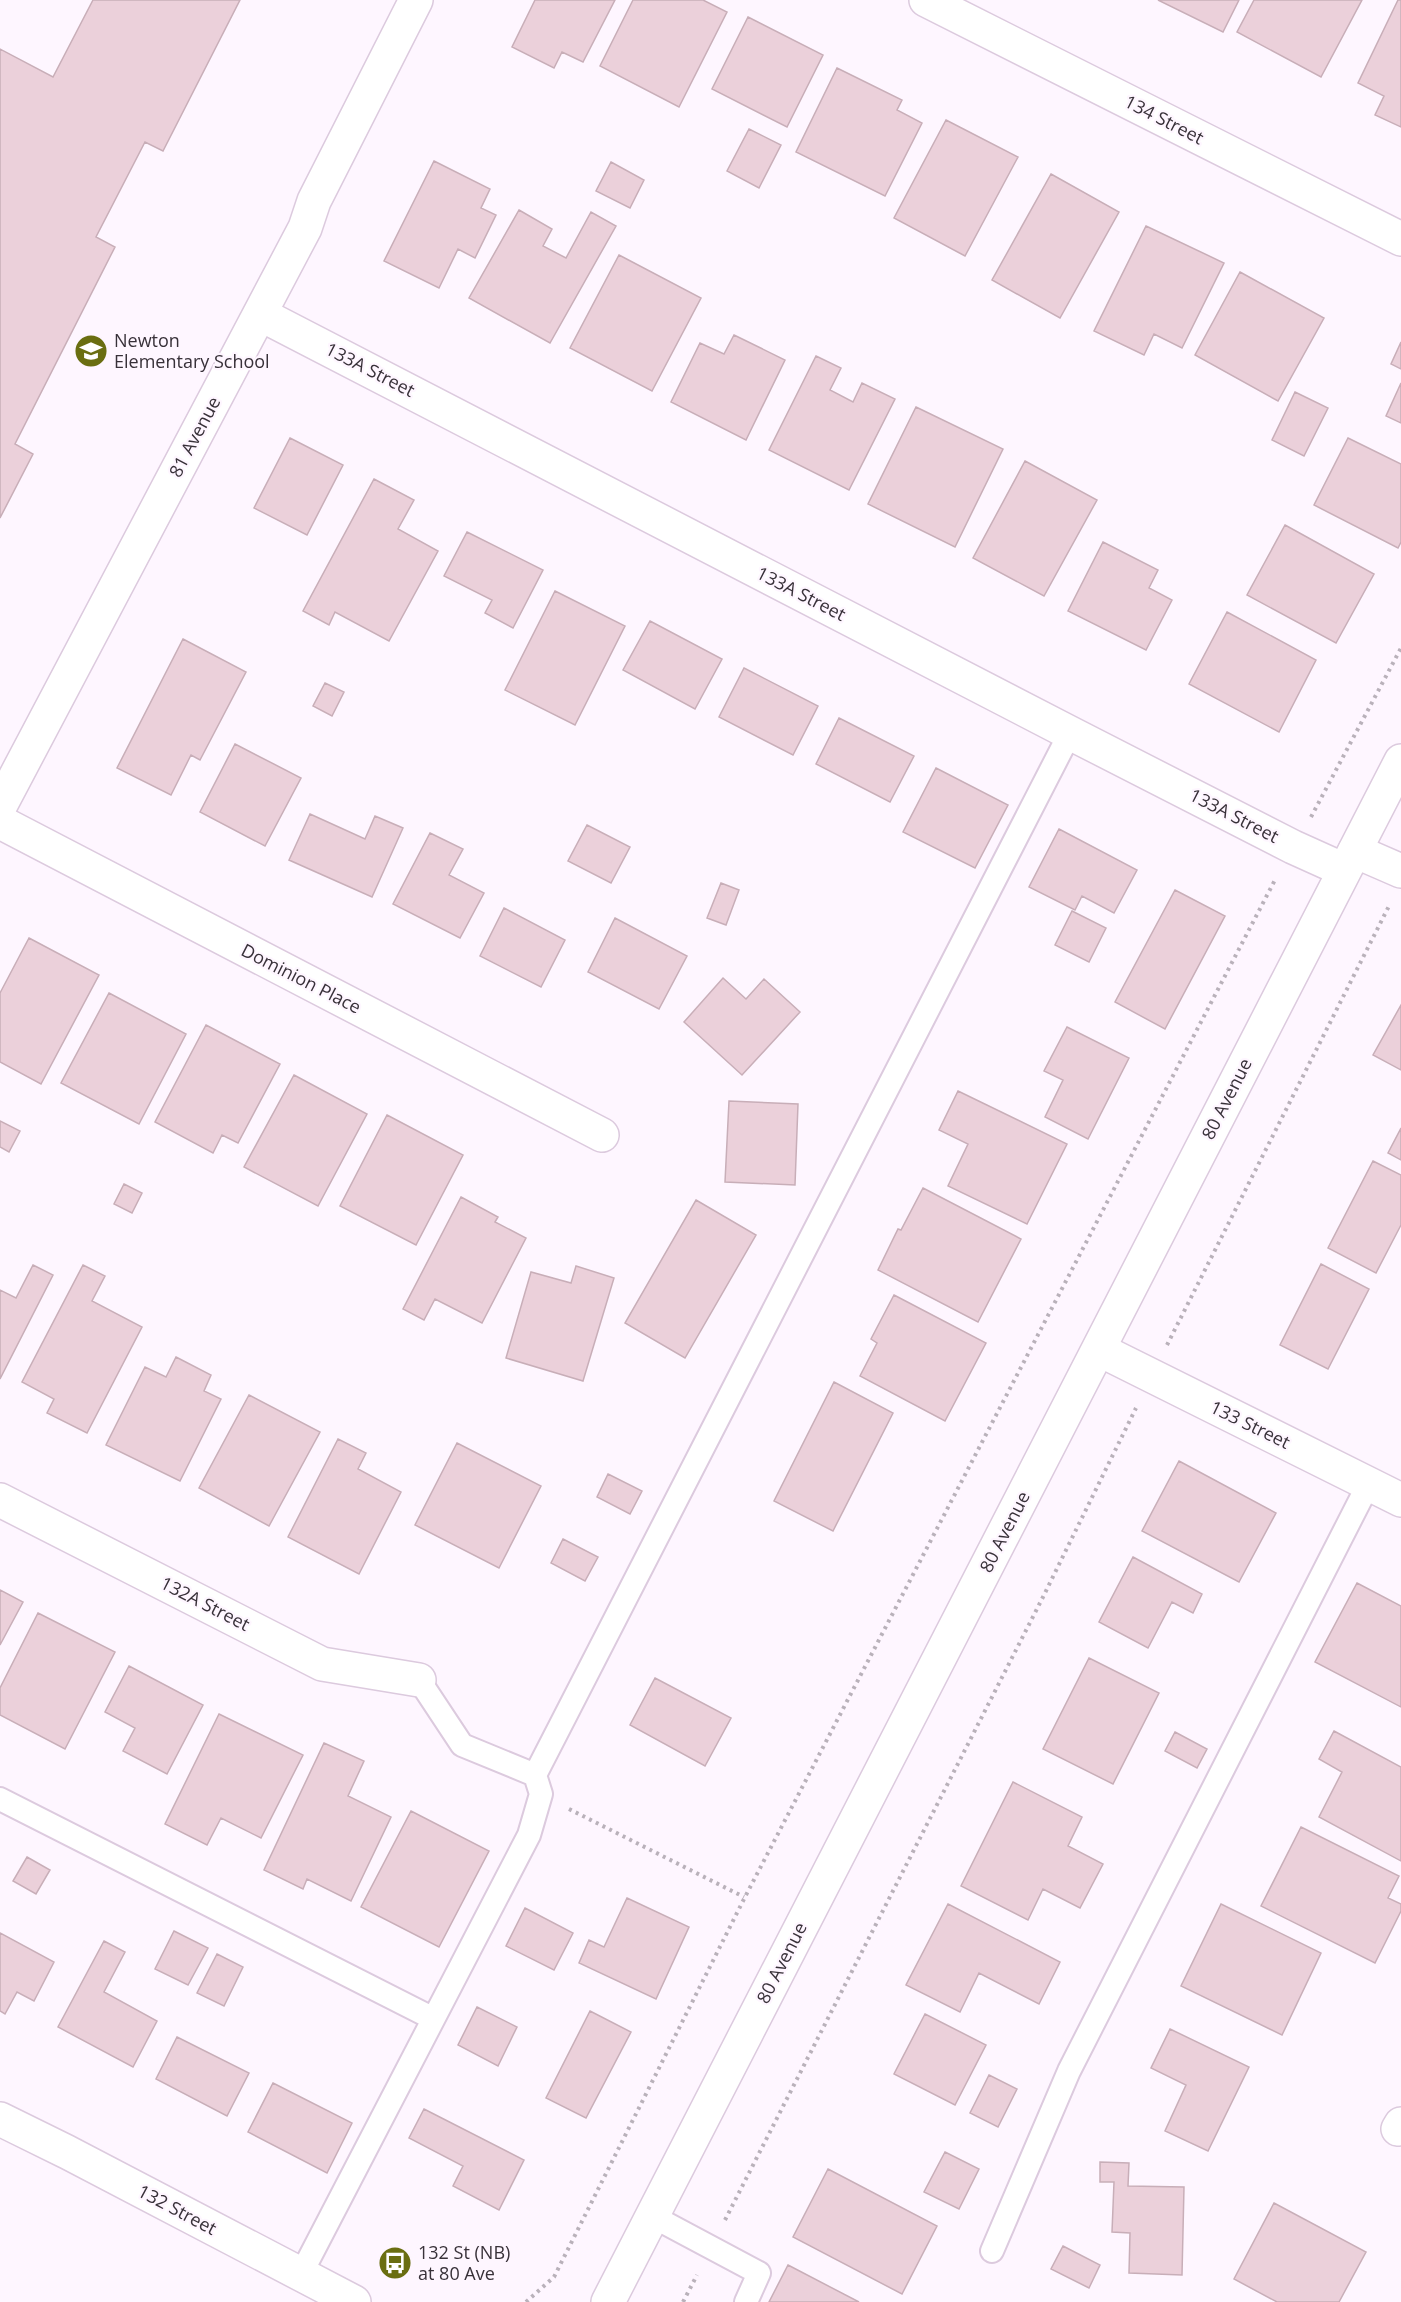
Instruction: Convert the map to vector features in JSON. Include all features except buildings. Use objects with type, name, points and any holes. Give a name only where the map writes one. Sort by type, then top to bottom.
[{"type":"street","name":"81 Avenue","points":[[0,806],[261,314],[305,228],[314,201],[416,0]]},
{"type":"street","name":"134 Street","points":[[926,0],[1401,239]]},
{"type":"street","name":"133A Street","points":[[261,314],[1070,733],[1349,860],[1401,871]]},
{"type":"street","name":"80 Avenue","points":[[608,2302],[1100,1350],[1401,761]]},
{"type":"street","name":"Dominion Place","points":[[0,822],[602,1135]]},
{"type":"street","name":"133 Street","points":[[1100,1350],[1401,1500]]},
{"type":"street","name":"132A Street","points":[[0,1500],[322,1664],[419,1680]]},
{"type":"street","name":"132 Street","points":[[0,2119],[68,2152],[354,2302]]},
{"type":"lane","points":[[301,2274],[529,1835],[541,1794],[535,1775],[1070,733]]},
{"type":"lane","points":[[992,2251],[1069,2071],[1369,1484]]},
{"type":"lane","points":[[419,1680],[462,1745],[535,1775]]},
{"type":"lane","points":[[0,1799],[432,2018]]},
{"type":"lane","points":[[652,2216],[759,2272],[746,2302]]},
{"type":"path","points":[[1317,806],[1401,648]]},
{"type":"path","points":[[526,2302],[554,2277],[745,1897],[1271,887]]},
{"type":"path","points":[[1170,1340],[1388,908]]},
{"type":"path","points":[[683,2302],[1041,1601],[1135,1411]]},
{"type":"path","points":[[562,1805],[745,1897]]},
{"type":"place","name":"Newton Elementary School","points":[[91,351]]},
{"type":"place","name":"132 St (NB) at 80 Ave","points":[[395,2263]]}]
